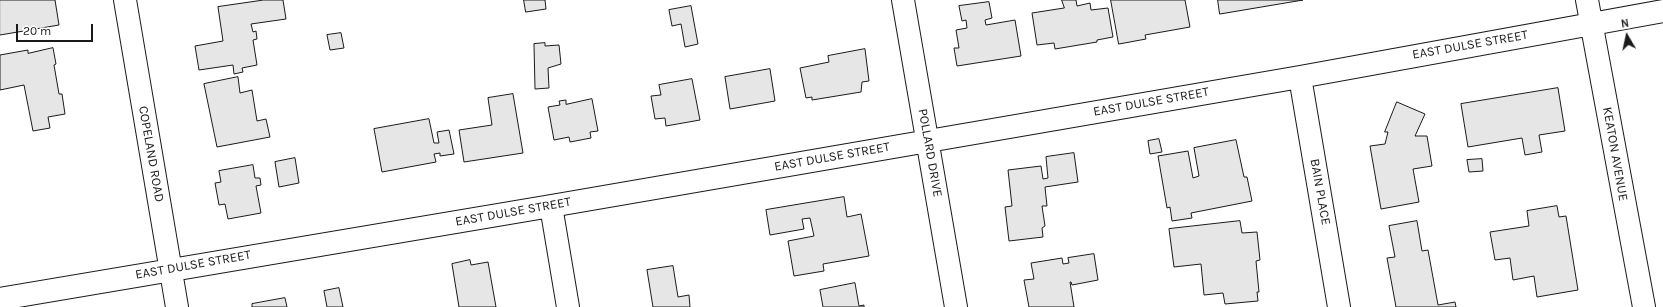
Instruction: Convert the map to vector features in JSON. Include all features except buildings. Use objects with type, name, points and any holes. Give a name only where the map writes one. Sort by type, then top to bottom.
[{"type":"street","name":"COPELAND ROAD","points":[[125,0],[177,307]]},
{"type":"street","name":"POLLARD DRIVE","points":[[903,0],[956,307]]},
{"type":"street","name":"KEATON AVENUE","points":[[1587,0],[1644,307]]},
{"type":"street","name":"EAST DULSE STREET","points":[[0,298],[551,206],[1300,77],[1663,11]]},
{"type":"street","name":"BAIN PLACE","points":[[1300,77],[1339,307]]},
{"type":"street","points":[[551,206],[568,307]]}]
